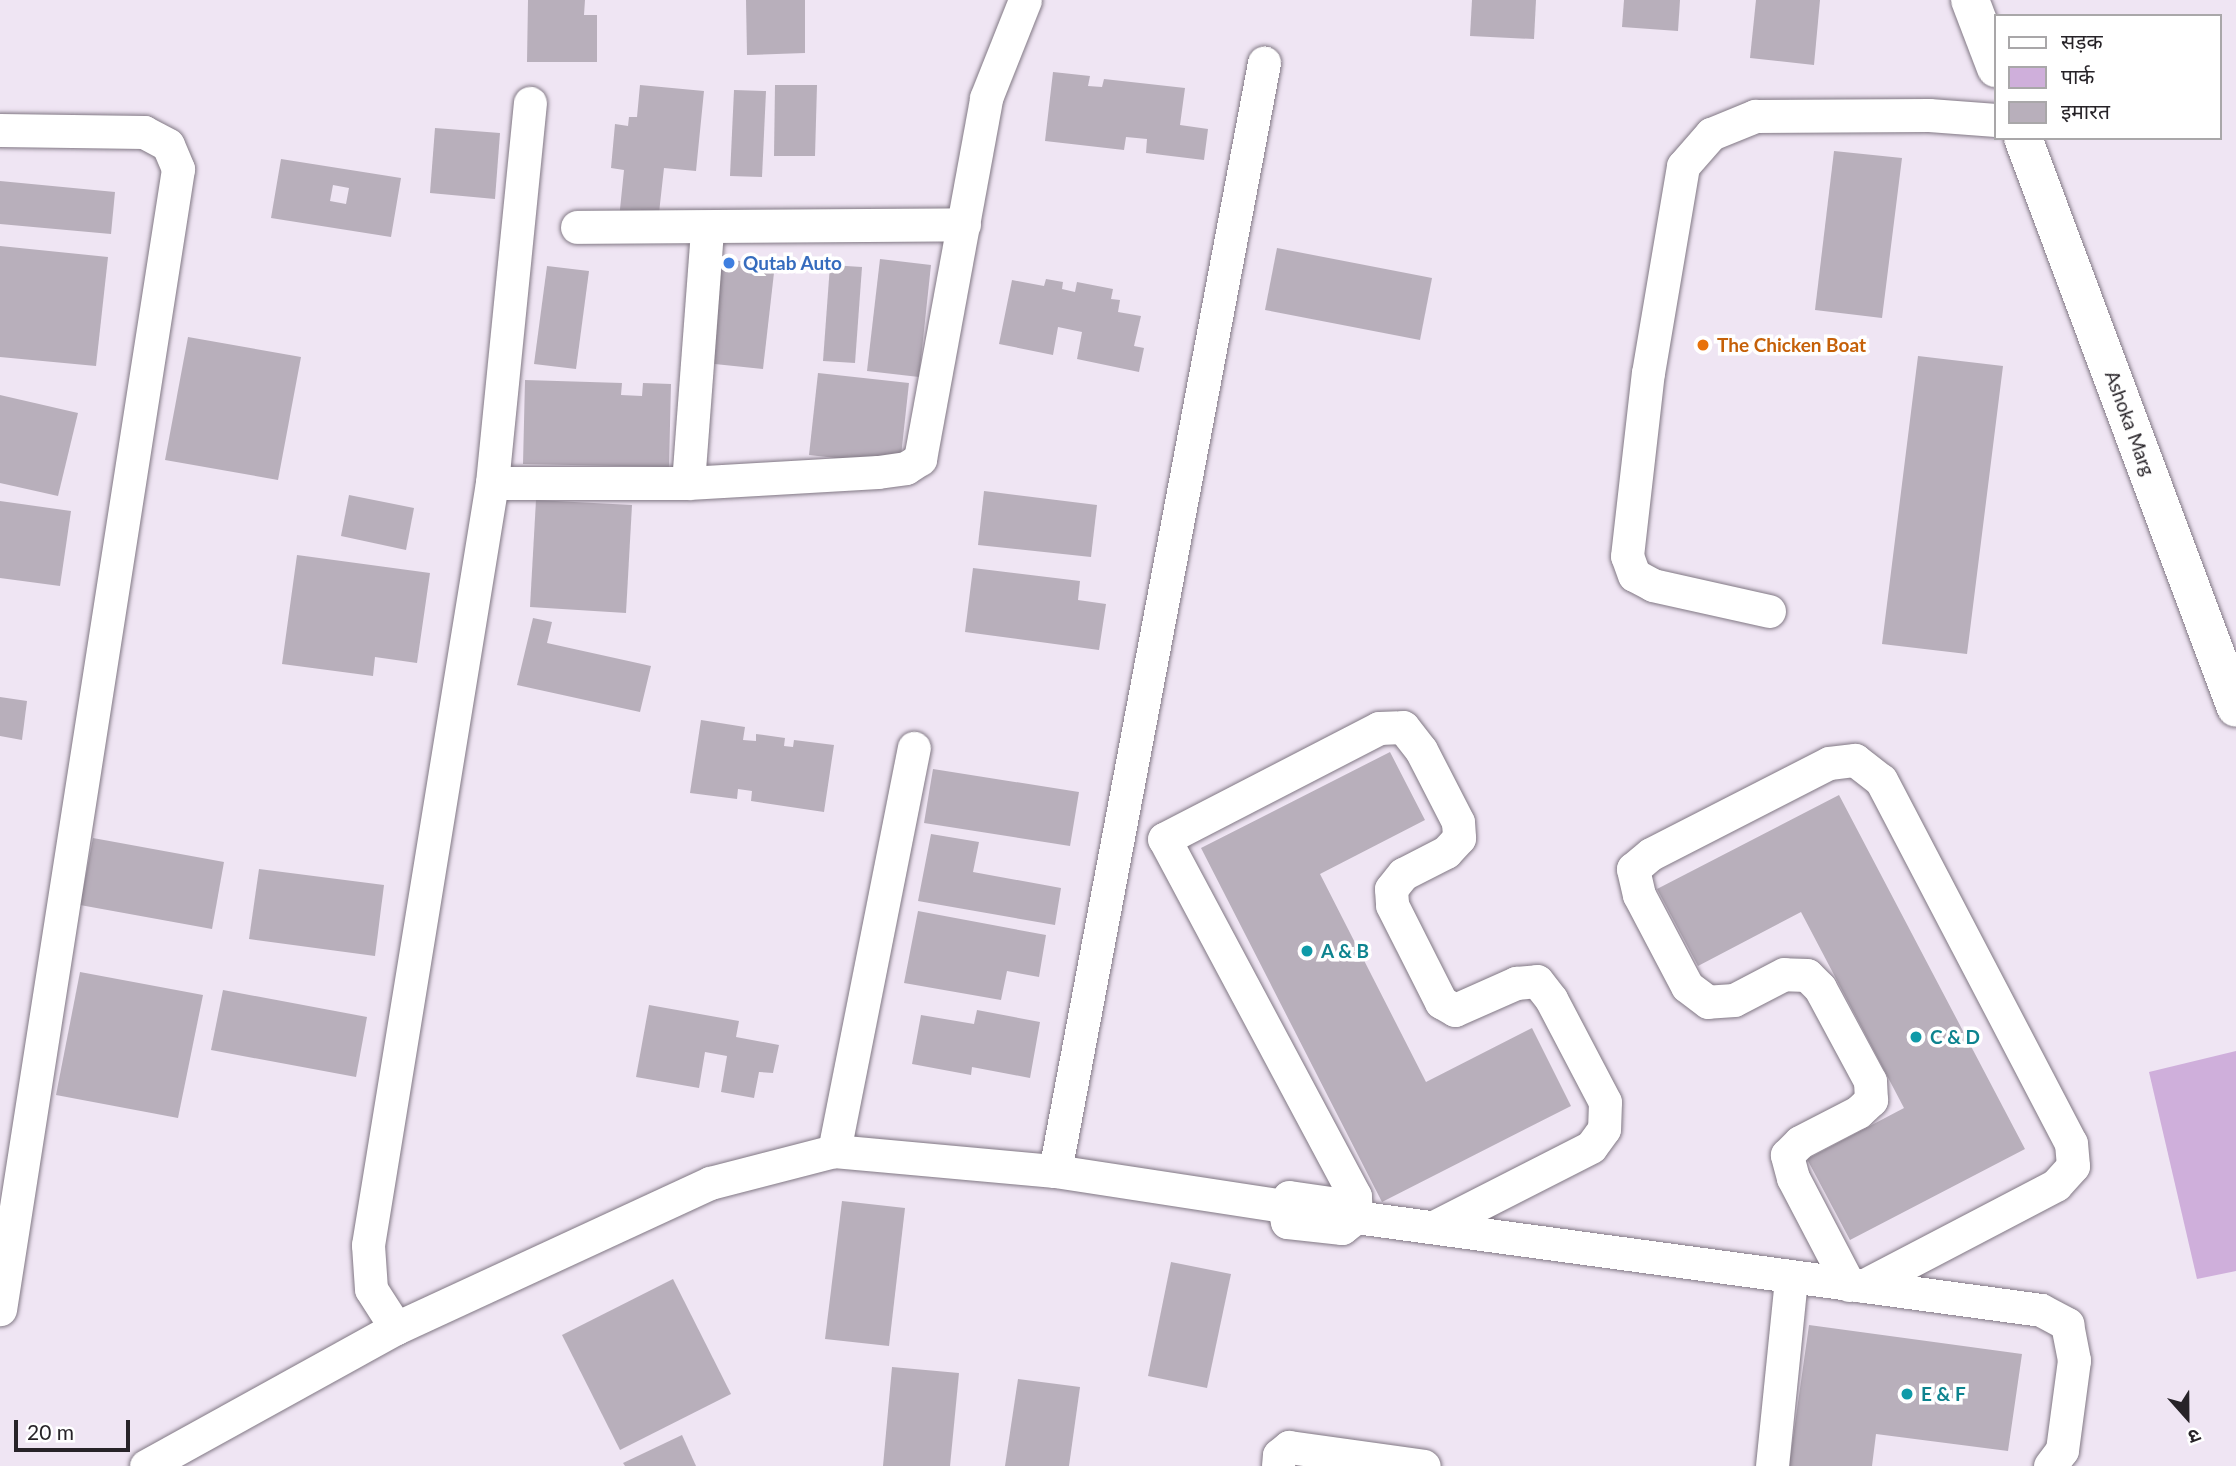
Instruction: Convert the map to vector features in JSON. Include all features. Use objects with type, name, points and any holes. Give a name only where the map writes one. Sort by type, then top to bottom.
[{"type":"street","points":[[492,483],[688,483],[878,472],[906,468],[920,459],[986,97],[1025,0]]},
{"type":"street","points":[[1970,0],[1994,63]]},
{"type":"street","points":[[1055,1171],[1264,63]]},
{"type":"street","points":[[396,1328],[371,1289],[368,1245],[492,483],[530,103]]},
{"type":"street","points":[[1769,611],[1653,585],[1634,575],[1627,555],[1648,373],[1683,166],[1711,134],[1755,116],[1929,115],[1994,120]]},
{"type":"street","points":[[0,130],[144,132],[168,145],[178,169],[0,1309]]},
{"type":"street","name":"Ashoka Marg","points":[[2024,140],[2236,708]]},
{"type":"street","points":[[577,227],[707,229],[964,224]]},
{"type":"street","points":[[688,483],[707,229]]},
{"type":"street","points":[[1356,1217],[1355,1196],[1164,839],[1378,728],[1403,727],[1421,750],[1458,822],[1459,838],[1446,852],[1403,874],[1391,889],[1392,905],[1441,1002],[1455,1010],[1516,983],[1537,981],[1551,999],[1605,1102],[1604,1129],[1591,1147],[1436,1226]]},
{"type":"street","points":[[834,1152],[914,748]]},
{"type":"street","points":[[1855,760],[1881,780],[2071,1143],[2073,1166],[2056,1185],[1856,1285],[1793,1178],[1787,1156],[1800,1142],[1858,1112],[1871,1100],[1870,1081],[1820,988],[1807,975],[1784,974],[1734,1000],[1708,1002],[1687,986],[1639,895],[1633,869],[1651,854],[1829,763],[1855,760]]},
{"type":"street","points":[[146,1466],[396,1328],[710,1184],[834,1152],[1055,1171],[1284,1206],[1287,1222],[1342,1228],[1356,1217],[1436,1226],[1791,1279],[2040,1310],[2067,1324],[2074,1360],[2062,1450],[2050,1466]]},
{"type":"street","points":[[1772,1466],[1791,1279]]},
{"type":"street","points":[[1278,1466],[1279,1455],[1289,1447],[1424,1466]]},
{"type":"green space","points":[[2236,1051],[2236,1271],[2197,1279],[2149,1072]]},
{"type":"building","points":[[528,0],[585,0],[584,15],[597,15],[597,62],[527,62]]},
{"type":"building","points":[[746,0],[805,0],[805,53],[747,55]]},
{"type":"building","points":[[1472,0],[1536,0],[1534,39],[1470,36]]},
{"type":"building","points":[[1624,0],[1680,0],[1678,31],[1622,27]]},
{"type":"building","points":[[1756,0],[1820,0],[1814,65],[1750,58]]},
{"type":"building","points":[[1053,72],[1090,76],[1088,86],[1102,87],[1104,79],[1185,88],[1180,125],[1208,129],[1204,160],[1146,153],[1147,139],[1126,137],[1124,150],[1045,141]]},
{"type":"building","points":[[640,85],[704,91],[696,171],[664,168],[658,222],[619,219],[624,170],[611,168],[615,124],[628,126],[629,117],[637,117]]},
{"type":"building","points":[[775,85],[817,85],[815,156],[774,156]]},
{"type":"building","points":[[734,90],[766,91],[762,177],[730,176]]},
{"type":"building","points":[[435,128],[500,133],[495,199],[430,193]]},
{"type":"building","points":[[1834,151],[1902,158],[1882,318],[1815,310]]},
{"type":"building","points":[[281,159],[401,178],[391,237],[271,218]],"holes":[[[333,185],[349,188],[346,204],[330,201]]]},
{"type":"building","points":[[0,181],[115,192],[111,234],[0,224]]},
{"type":"building","points":[[0,246],[108,257],[96,366],[0,357]]},
{"type":"building","points":[[1277,248],[1432,278],[1420,340],[1265,310]]},
{"type":"building","points":[[717,259],[775,264],[763,369],[705,363]]},
{"type":"building","points":[[880,259],[931,265],[919,377],[867,371]]},
{"type":"building","points":[[830,265],[862,267],[855,363],[823,361]]},
{"type":"building","points":[[547,266],[589,271],[576,369],[534,364]]},
{"type":"building","points":[[1046,279],[1063,282],[1062,289],[1075,292],[1077,282],[1113,289],[1111,299],[1120,300],[1118,312],[1141,316],[1134,346],[1144,348],[1139,372],[1077,359],[1082,332],[1058,327],[1053,355],[999,344],[1012,280],[1044,286]]},
{"type":"building","points":[[188,337],[301,357],[278,480],[165,460]]},
{"type":"building","points":[[1918,356],[2003,366],[1967,654],[1882,644]]},
{"type":"building","points":[[818,373],[909,383],[900,465],[809,455]]},
{"type":"building","points":[[525,380],[622,383],[621,395],[642,396],[643,383],[671,384],[669,467],[523,464]]},
{"type":"building","points":[[0,395],[78,413],[58,496],[0,483]]},
{"type":"building","points":[[984,491],[1097,505],[1091,557],[978,545]]},
{"type":"building","points":[[349,495],[414,508],[406,550],[341,536]]},
{"type":"building","points":[[536,500],[632,505],[626,613],[530,607]]},
{"type":"building","points":[[0,501],[71,511],[60,586],[0,578]]},
{"type":"building","points":[[297,555],[430,573],[417,663],[375,657],[373,676],[282,664]]},
{"type":"building","points":[[973,568],[1080,581],[1078,600],[1106,604],[1099,650],[965,632]]},
{"type":"building","points":[[533,618],[552,622],[547,643],[651,666],[640,712],[517,685]]},
{"type":"building","points":[[0,697],[27,701],[22,740],[0,736]]},
{"type":"building","points":[[701,720],[745,727],[743,740],[756,741],[756,734],[785,738],[784,746],[793,747],[794,740],[834,745],[824,812],[751,801],[752,791],[738,789],[737,799],[690,793]]},
{"type":"building","name":"A & B","points":[[1390,752],[1425,820],[1320,874],[1426,1082],[1532,1028],[1571,1106],[1382,1202],[1201,848]]},
{"type":"building","points":[[933,769],[1079,792],[1070,846],[924,823]]},
{"type":"building","name":"C & D","points":[[1839,795],[2025,1149],[1850,1240],[1807,1159],[1904,1108],[1801,912],[1698,966],[1657,889]]},
{"type":"building","points":[[931,834],[979,842],[973,872],[1061,888],[1055,925],[918,901]]},
{"type":"building","points":[[93,838],[224,862],[212,929],[80,905]]},
{"type":"building","points":[[259,869],[384,885],[375,956],[249,939]]},
{"type":"building","points":[[918,911],[1046,935],[1039,977],[1007,971],[1001,1000],[904,983]]},
{"type":"building","points":[[80,972],[203,995],[178,1118],[56,1095]]},
{"type":"building","points":[[223,990],[367,1017],[356,1077],[211,1050]]},
{"type":"building","points":[[649,1005],[739,1021],[736,1037],[779,1045],[773,1073],[759,1072],[754,1098],[721,1092],[727,1056],[705,1052],[699,1088],[636,1077]]},
{"type":"building","points":[[977,1010],[1040,1022],[1030,1078],[972,1067],[971,1075],[912,1064],[921,1015],[974,1024]]},
{"type":"building","points":[[842,1201],[905,1208],[889,1346],[825,1339]]},
{"type":"building","points":[[1171,1262],[1231,1274],[1207,1388],[1148,1376]]},
{"type":"building","points":[[673,1279],[731,1394],[620,1450],[562,1335]]},
{"type":"building","name":"E & F","points":[[1809,1325],[2022,1354],[2008,1451],[1876,1434],[1872,1466],[1789,1466]]},
{"type":"building","points":[[892,1367],[959,1373],[950,1466],[883,1466]]},
{"type":"building","points":[[1018,1379],[1080,1387],[1069,1466],[1005,1466]]},
{"type":"building","points":[[682,1435],[696,1466],[625,1466],[623,1463]]},
{"type":"place","name":"Qutab Auto","points":[[729,263]]},
{"type":"place","name":"The Chicken Boat","points":[[1703,345]]},
{"type":"place","name":"A & B","points":[[1307,951]]},
{"type":"place","name":"C & D","points":[[1916,1037]]},
{"type":"place","name":"E & F","points":[[1907,1394]]}]
